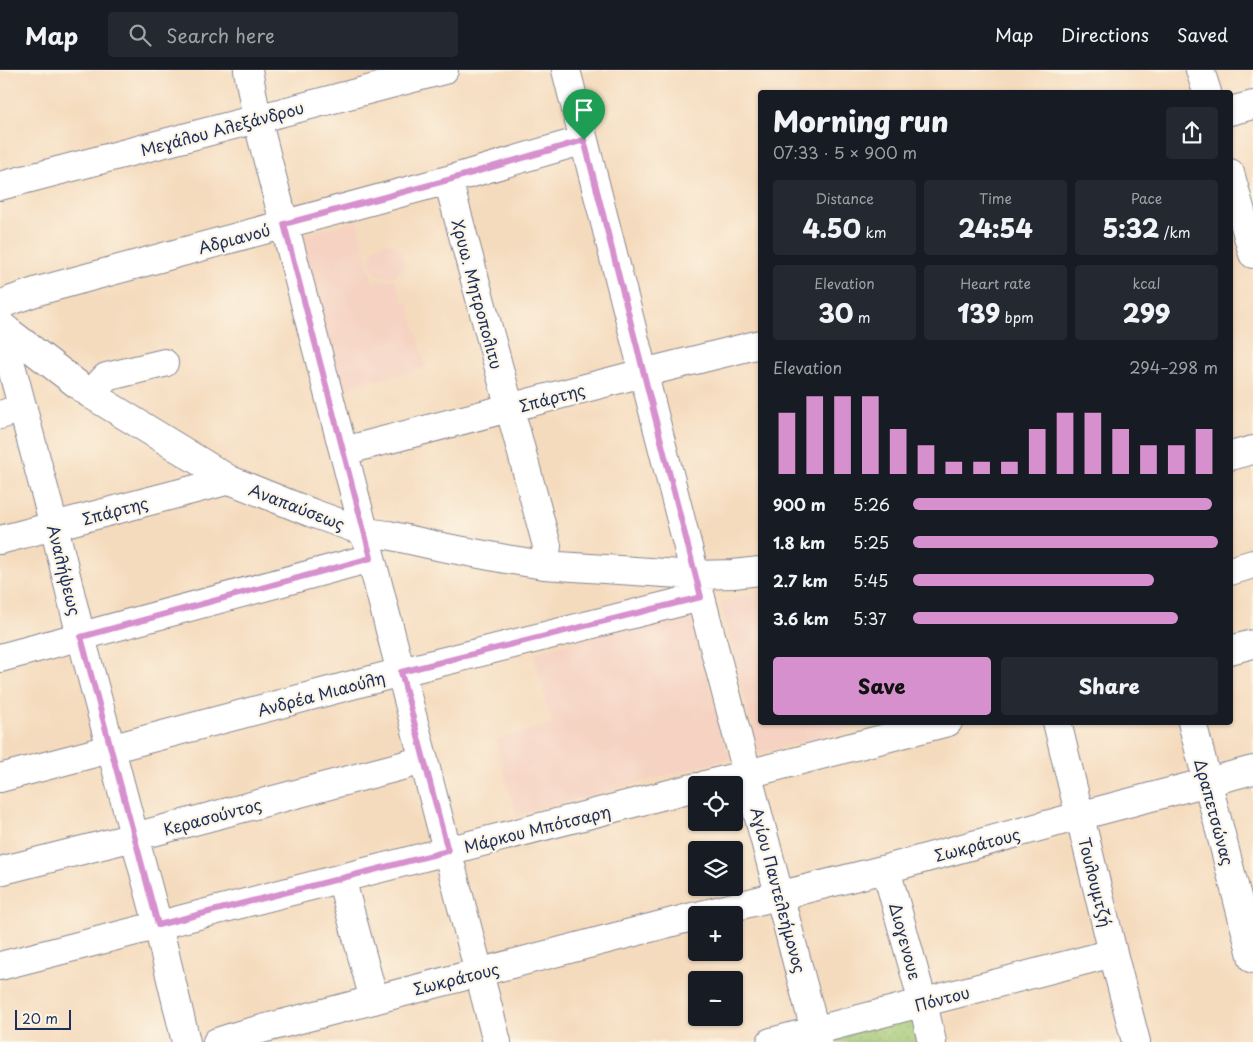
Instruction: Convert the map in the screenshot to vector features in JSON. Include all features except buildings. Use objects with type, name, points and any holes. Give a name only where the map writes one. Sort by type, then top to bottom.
[{"type":"street","points":[[248,70],[257,119],[497,1042]]},
{"type":"street","name":"Μεγάλου Αλεξάνδρου","points":[[0,186],[444,70]]},
{"type":"street","name":"Αγίου Παντελεήμονος","points":[[566,70],[698,586],[817,1036]]},
{"type":"street","points":[[1200,70],[1206,90]]},
{"type":"street","points":[[1233,110],[1253,105]]},
{"type":"street","name":"Αδριανού","points":[[0,305],[38,291],[448,180],[584,140]]},
{"type":"street","name":"Χρυω. Μητροπολιτυ","points":[[448,180],[547,546],[544,565]]},
{"type":"street","points":[[1233,180],[1248,218],[1253,254]]},
{"type":"street","name":"Αναπαύσεως","points":[[4,327],[90,394],[230,480],[312,513],[368,545],[388,535],[506,559],[698,586],[732,574],[758,571]]},
{"type":"street","name":"Αναλήψεως","points":[[4,327],[11,411],[54,526],[81,637],[158,925],[186,1042]]},
{"type":"street","name":"Σπάρτης","points":[[344,451],[643,373],[758,351]]},
{"type":"street","points":[[90,394],[106,377],[164,363]]},
{"type":"street","points":[[1233,455],[1253,450]]},
{"type":"street","name":"Σπάρτης","points":[[0,540],[230,480]]},
{"type":"street","points":[[0,658],[81,637],[368,545]]},
{"type":"street","points":[[1233,570],[1253,564]]},
{"type":"street","name":"Ανδρέα Μιαούλη","points":[[0,778],[401,672],[698,586]]},
{"type":"street","points":[[1233,649],[1253,644]]},
{"type":"street","points":[[740,776],[936,725]]},
{"type":"street","name":"Τουλουμτζή","points":[[1058,725],[1136,1042]]},
{"type":"street","name":"Δραπετσώνας","points":[[1193,725],[1248,918],[1253,959]]},
{"type":"street","name":"Κερασούντος","points":[[0,871],[424,760]]},
{"type":"street","name":"Σωκράτους","points":[[735,906],[886,869],[1253,770]]},
{"type":"street","name":"Μάρκου Μπότσαρη","points":[[0,966],[688,789]]},
{"type":"street","name":"Διογενουε","points":[[886,869],[932,1042]]},
{"type":"street","points":[[341,878],[374,1000]]},
{"type":"street","name":"Σωκράτους","points":[[217,1042],[688,918]]},
{"type":"street","name":"Πόντου","points":[[771,1042],[817,1036],[923,1003],[1113,953]]},
{"type":"shaded area","points":[[357,221],[373,283],[395,278],[402,303],[408,301],[426,368],[336,391],[296,237]]},
{"type":"shaded area","points":[[387,243],[399,248],[404,260],[399,272],[387,277],[375,272],[370,260],[375,248]]},
{"type":"shaded area","points":[[758,593],[758,725],[867,725],[759,753],[720,603]]},
{"type":"shaded area","points":[[689,610],[729,759],[516,815],[496,740],[552,724],[533,653]]},
{"type":"green space","points":[[916,1018],[922,1042],[834,1042],[833,1038]]},
{"type":"route","points":[[584,140],[701,597],[401,672],[448,851],[158,925],[81,637],[371,558],[284,224],[448,180],[584,140]]}]
